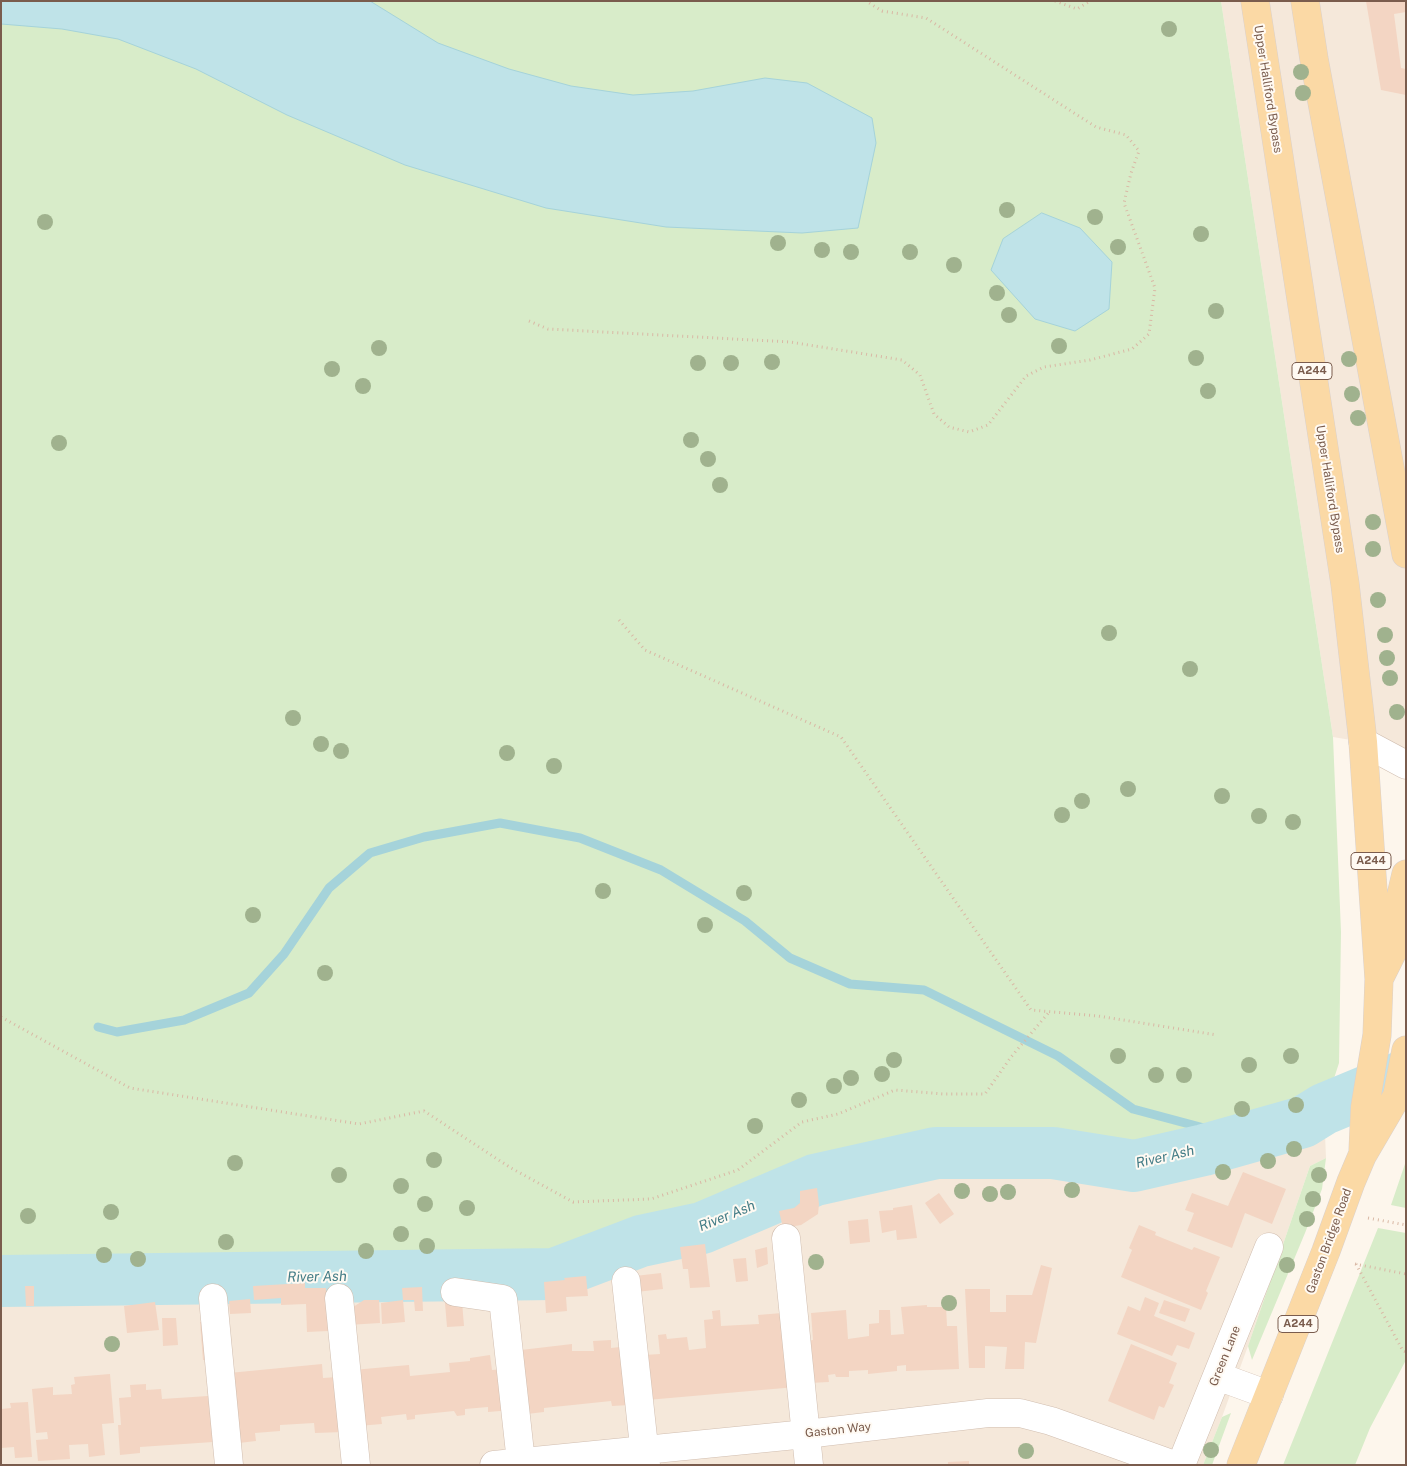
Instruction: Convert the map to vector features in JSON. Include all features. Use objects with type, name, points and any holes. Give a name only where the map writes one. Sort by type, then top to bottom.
[{"type":"main road","name":"Upper Halliford Bypass","points":[[1255,1],[1345,584],[1363,742],[1379,980]]},
{"type":"main road","points":[[1305,1],[1314,59],[1406,554]]},
{"type":"main road","points":[[1379,980],[1398,941],[1400,900],[1406,874]]},
{"type":"main road","name":"A244","points":[[1362,1156],[1366,1107],[1377,1035],[1379,980]]},
{"type":"main road","name":"A244","points":[[1362,1156],[1397,1096],[1405,1053]]},
{"type":"main road","name":"Gaston Bridge Road","points":[[1242,1465],[1362,1156]]},
{"type":"street","points":[[1363,742],[1406,765]]},
{"type":"street","points":[[786,1238],[809,1465]]},
{"type":"street","name":"Green Lane","points":[[1181,1465],[1268,1247]]},
{"type":"street","points":[[626,1281],[645,1457]]},
{"type":"street","points":[[455,1292],[503,1299],[521,1462]]},
{"type":"street","points":[[213,1298],[229,1465]]},
{"type":"street","points":[[340,1298],[356,1465]]},
{"type":"street","points":[[1217,1376],[1269,1395]]},
{"type":"street","name":"Gaston Way","points":[[494,1465],[521,1462],[645,1457],[806,1434],[988,1413],[1020,1413],[1051,1421],[1174,1465]]},
{"type":"path","points":[[529,321],[548,329],[790,342],[902,360],[920,375],[934,414],[949,427],[969,432],[988,425],[1026,376],[1044,367],[1090,360],[1132,349],[1149,334],[1155,288],[1124,204],[1131,173],[1139,151],[1126,135],[1096,127],[926,18],[882,11],[866,1]]},
{"type":"path","points":[[1055,1],[1077,10],[1090,1]]},
{"type":"path","points":[[619,620],[645,650],[841,737],[1031,1010],[1098,1016],[1217,1036]]},
{"type":"path","points":[[1,1017],[130,1088],[359,1124],[424,1110],[511,1168],[573,1202],[651,1199],[738,1170],[802,1122],[838,1114],[895,1090],[943,1094],[985,1094],[1011,1057],[1050,1011]]},
{"type":"path","points":[[1341,1213],[1406,1225]]},
{"type":"path","points":[[1326,1251],[1356,1264],[1406,1274]]},
{"type":"path","points":[[1356,1264],[1403,1351],[1406,1352]]},
{"type":"shaded area","points":[[1221,1],[1406,1],[1406,765],[1363,742],[1333,737]]},
{"type":"shaded area","points":[[1324,1109],[1326,1158],[1310,1166],[1248,1346],[1203,1465],[1,1465],[1,1281],[554,1274],[641,1241],[702,1228],[815,1180],[936,1153],[1053,1153],[1134,1166],[1204,1150],[1303,1122]]},
{"type":"green space","points":[[1,1],[1221,1],[1333,737],[1341,932],[1339,1063],[1324,1109],[1303,1122],[1204,1150],[1134,1166],[1053,1153],[936,1153],[815,1180],[702,1228],[641,1241],[554,1274],[1,1281]]},
{"type":"green space","points":[[1326,1158],[1322,1189],[1252,1360],[1248,1346],[1310,1166]]},
{"type":"green space","points":[[1406,1161],[1406,1208],[1391,1205]]},
{"type":"green space","points":[[1378,1228],[1406,1233],[1406,1360],[1370,1428],[1355,1465],[1283,1465]]},
{"type":"green space","points":[[1231,1413],[1212,1465],[1203,1465],[1222,1417]]},
{"type":"water","points":[[1,1],[370,1],[438,43],[509,69],[571,86],[633,95],[693,91],[765,78],[807,83],[872,118],[876,143],[858,228],[802,233],[666,227],[546,208],[405,165],[287,115],[196,69],[118,39],[62,29],[1,24]]},
{"type":"water","points":[[1042,213],[1080,228],[1112,262],[1109,309],[1075,331],[1035,319],[991,270],[1003,239]]},
{"type":"building","points":[[1366,1],[1406,1],[1406,12],[1394,14],[1401,68],[1406,69],[1406,95],[1381,90]]},
{"type":"building","points":[[1243,1172],[1286,1189],[1272,1224],[1245,1213],[1232,1248],[1187,1231],[1194,1213],[1185,1210],[1192,1193],[1228,1206]]},
{"type":"building","points":[[817,1188],[818,1214],[801,1225],[783,1228],[779,1211],[794,1208],[800,1203],[800,1191]]},
{"type":"building","points":[[939,1193],[954,1214],[940,1224],[925,1203]]},
{"type":"building","points":[[912,1205],[917,1238],[897,1240],[896,1230],[882,1233],[879,1211],[893,1210],[893,1208]]},
{"type":"building","points":[[868,1219],[870,1242],[850,1244],[848,1221]]},
{"type":"building","points":[[1139,1225],[1156,1232],[1155,1235],[1192,1250],[1194,1247],[1220,1257],[1206,1291],[1208,1293],[1201,1310],[1121,1277],[1132,1250],[1129,1248]]},
{"type":"building","points":[[705,1244],[710,1287],[690,1288],[688,1269],[683,1269],[680,1247]]},
{"type":"building","points":[[767,1247],[768,1264],[757,1268],[755,1250]]},
{"type":"building","points":[[746,1258],[748,1281],[736,1282],[733,1259]]},
{"type":"building","points":[[1041,1265],[1052,1268],[1036,1343],[1025,1342],[1024,1369],[1005,1369],[1007,1347],[985,1346],[985,1368],[969,1368],[965,1289],[990,1289],[990,1312],[1006,1312],[1006,1295],[1032,1295]]},
{"type":"building","points":[[661,1273],[663,1289],[636,1292],[635,1276]]},
{"type":"building","points":[[586,1276],[588,1296],[566,1297],[567,1311],[546,1313],[544,1282]]},
{"type":"building","points":[[305,1283],[305,1288],[326,1288],[328,1331],[307,1332],[306,1304],[281,1305],[281,1298],[254,1300],[253,1286]]},
{"type":"building","points":[[25,1286],[34,1286],[34,1306],[26,1306]]},
{"type":"building","points":[[422,1287],[423,1311],[415,1311],[414,1300],[403,1300],[402,1288]]},
{"type":"building","points":[[1145,1297],[1159,1303],[1154,1316],[1195,1333],[1189,1349],[1177,1345],[1172,1356],[1117,1334],[1128,1306],[1140,1311]]},
{"type":"building","points":[[250,1299],[251,1313],[230,1314],[229,1301]]},
{"type":"building","points":[[364,1300],[379,1300],[380,1323],[348,1325],[347,1311]]},
{"type":"building","points":[[403,1300],[405,1322],[382,1324],[381,1303]]},
{"type":"building","points":[[1164,1300],[1190,1309],[1185,1322],[1159,1313]]},
{"type":"building","points":[[155,1302],[159,1330],[127,1333],[124,1306]]},
{"type":"building","points":[[462,1302],[464,1326],[447,1327],[445,1303]]},
{"type":"building","points":[[927,1305],[927,1307],[946,1307],[947,1326],[957,1326],[959,1369],[906,1371],[906,1365],[897,1366],[897,1371],[868,1374],[868,1370],[849,1371],[849,1377],[836,1377],[835,1374],[828,1375],[829,1382],[809,1383],[805,1341],[813,1340],[811,1313],[846,1310],[848,1339],[869,1336],[869,1324],[879,1323],[879,1310],[890,1310],[891,1335],[904,1334],[901,1307]]},
{"type":"building","points":[[720,1310],[721,1326],[759,1324],[758,1315],[782,1313],[796,1387],[647,1400],[644,1355],[660,1354],[658,1335],[666,1334],[667,1339],[687,1337],[689,1350],[706,1348],[704,1320],[713,1319],[712,1311]]},
{"type":"building","points":[[162,1318],[176,1318],[178,1345],[163,1346]]},
{"type":"building","points":[[210,1321],[214,1359],[203,1360],[200,1322]]},
{"type":"building","points":[[611,1340],[611,1348],[630,1346],[630,1405],[612,1406],[611,1401],[544,1408],[544,1412],[527,1414],[521,1350],[572,1344],[572,1351],[594,1351],[593,1341]]},
{"type":"building","points":[[1131,1344],[1177,1363],[1169,1383],[1174,1385],[1164,1408],[1159,1406],[1154,1420],[1108,1401]]},
{"type":"building","points":[[490,1355],[492,1370],[507,1369],[512,1410],[488,1412],[488,1407],[465,1409],[465,1415],[457,1416],[454,1411],[415,1415],[415,1419],[407,1420],[406,1414],[381,1417],[382,1424],[358,1426],[353,1370],[409,1365],[410,1376],[450,1372],[449,1363],[470,1361],[470,1358]]},
{"type":"building","points":[[322,1364],[323,1378],[337,1377],[343,1432],[315,1433],[314,1423],[280,1425],[280,1431],[255,1433],[256,1441],[239,1443],[229,1373]]},
{"type":"building","points":[[110,1374],[114,1423],[102,1424],[105,1455],[89,1457],[88,1444],[69,1445],[70,1459],[38,1461],[36,1440],[48,1439],[47,1432],[36,1433],[32,1389],[53,1387],[53,1395],[72,1394],[71,1385],[75,1384],[74,1377]]},
{"type":"building","points":[[146,1384],[146,1390],[161,1389],[162,1399],[208,1396],[209,1405],[220,1405],[213,1442],[140,1447],[140,1453],[120,1455],[118,1425],[121,1425],[119,1398],[131,1397],[130,1385]]},
{"type":"building","points":[[28,1402],[32,1457],[15,1458],[14,1447],[1,1448],[1,1409],[11,1408],[10,1403]]},
{"type":"building","points":[[969,1461],[969,1465],[948,1465],[948,1462]]},
{"type":"waterway","points":[[98,1027],[117,1032],[184,1020],[249,993],[284,954],[329,888],[370,853],[424,837],[500,823],[580,838],[661,870],[745,921],[790,958],[850,984],[924,990],[1058,1056],[1133,1109],[1204,1128],[1303,1122]]},
{"type":"waterway","name":"River Ash","points":[[1,1281],[554,1274],[641,1241],[702,1228],[815,1180],[936,1153],[1053,1153],[1134,1166],[1204,1150],[1303,1122],[1324,1109],[1406,1075]]}]
